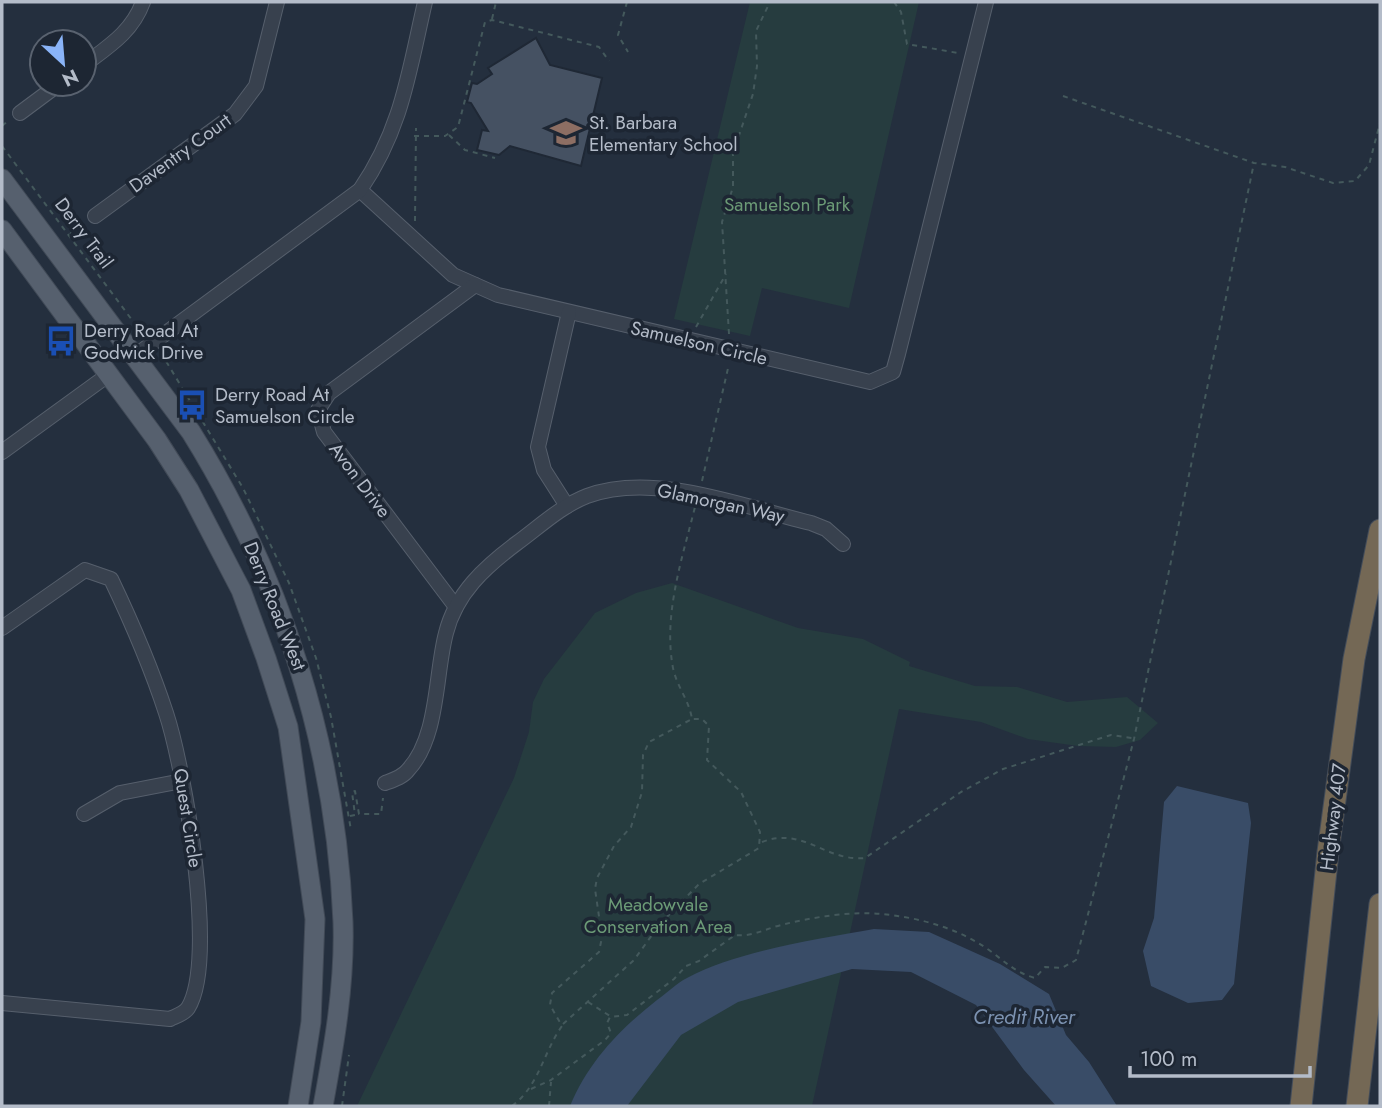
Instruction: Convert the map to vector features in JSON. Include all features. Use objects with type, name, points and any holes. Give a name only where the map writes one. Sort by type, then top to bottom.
[{"type":"highway","name":"Highway 407","points":[[1301,1106],[1328,852],[1354,659],[1380,530]]},
{"type":"highway","points":[[1357,1106],[1380,904]]},
{"type":"main road","name":"Derry Road West","points":[[2,178],[191,432],[217,474],[268,580],[296,653],[316,722],[332,813],[343,923],[337,1030],[323,1106]]},
{"type":"main road","name":"Derry Road West","points":[[2,230],[157,440],[189,490],[241,590],[288,727],[315,919],[311,1022],[298,1106]]},
{"type":"street","points":[[98,54],[125,33],[138,15],[143,2]]},
{"type":"street","name":"Daventry Court","points":[[95,216],[235,114],[256,86],[277,2]]},
{"type":"street","points":[[135,356],[360,190],[389,144],[396,125],[425,2]]},
{"type":"street","name":"Samuelson Circle","points":[[360,190],[453,275],[498,295],[870,382],[892,372],[986,2]]},
{"type":"street","points":[[20,113],[40,98]]},
{"type":"street","name":"Avon Drive","points":[[456,607],[324,432],[318,410],[330,393],[475,285]]},
{"type":"street","points":[[567,506],[546,475],[538,447],[569,312]]},
{"type":"street","points":[[2,452],[108,375]]},
{"type":"street","name":"Glamorgan Way","points":[[385,783],[407,772],[426,735],[433,712],[444,641],[456,607],[489,564],[567,506],[587,496],[617,488],[670,489],[811,523],[826,530],[843,544]]},
{"type":"street","name":"Quest Circle","points":[[2,628],[85,570],[111,579],[151,668],[178,756],[198,892],[199,928],[193,996],[187,1009],[164,1020],[2,1003]]},
{"type":"street","points":[[83,814],[120,793],[182,782]]},
{"type":"path","points":[[492,20],[496,2]]},
{"type":"path","points":[[627,2],[618,35],[628,52]]},
{"type":"path","points":[[729,343],[722,222],[733,187],[733,153],[753,94],[757,66],[756,31],[770,2]]},
{"type":"path","points":[[894,2],[901,12],[908,44],[974,56]]},
{"type":"path","points":[[414,136],[437,138],[448,135],[458,127],[485,22],[492,20],[599,47],[609,61]]},
{"type":"path","points":[[1063,96],[1254,163],[1285,167],[1333,183],[1355,181],[1369,165],[1380,123]]},
{"type":"path","points":[[414,239],[416,128]]},
{"type":"path","points":[[448,135],[465,150],[495,158]]},
{"type":"path","name":"Derry Trail","points":[[2,146],[135,324],[147,333]]},
{"type":"path","points":[[587,1002],[610,1017],[627,1015],[674,979],[686,965],[699,961],[735,935],[745,936],[781,925],[847,914],[880,913],[942,924],[989,950],[1017,971],[1035,978],[1045,967],[1062,968],[1076,960],[1134,738],[1254,163]]},
{"type":"path","points":[[68,235],[74,228],[95,216]]},
{"type":"path","points":[[692,341],[702,312],[726,273]]},
{"type":"path","points":[[700,488],[730,358]]},
{"type":"path","points":[[692,719],[690,706],[676,682],[670,641],[675,587],[697,502]]},
{"type":"path","points":[[562,1026],[550,1005],[550,997],[599,952],[602,937],[595,889],[597,878],[614,846],[631,827],[642,792],[643,755],[649,742],[692,719],[702,719],[709,726],[707,760],[741,792],[760,832],[761,843]]},
{"type":"path","points":[[531,1089],[542,1059],[562,1026],[634,960],[660,924],[699,884],[751,855],[761,843],[791,836],[843,856],[865,858],[961,792],[1003,769],[1111,735],[1134,738]]},
{"type":"path","points":[[350,816],[355,815],[352,792],[355,791],[359,814],[382,814],[385,783]]},
{"type":"path","points":[[512,1106],[531,1089],[551,1080],[605,1040],[611,1033],[607,1023],[610,1017]]},
{"type":"path","points":[[549,1106],[551,1080]]},
{"type":"green space","name":"Samuelson Park","points":[[750,2],[919,2],[849,308],[762,288],[750,336],[674,319]]},
{"type":"green space","name":"Meadowvale Conservation Area","points":[[672,583],[798,628],[863,639],[910,662],[909,666],[975,686],[1017,687],[1067,702],[1127,697],[1158,723],[1140,740],[1116,747],[1078,746],[1028,739],[981,722],[899,709],[812,1106],[357,1106],[514,778],[529,732],[533,702],[544,679],[595,613],[636,593]]},
{"type":"water","points":[[1177,786],[1248,803],[1251,823],[1234,984],[1222,1000],[1188,1003],[1151,986],[1143,951],[1154,918],[1164,802]]},
{"type":"water","name":"Credit River","points":[[874,929],[929,932],[1000,964],[1049,994],[1066,1035],[1089,1062],[1117,1106],[1056,1106],[1024,1070],[976,1005],[911,972],[852,969],[738,1002],[681,1035],[627,1106],[570,1106],[586,1075],[606,1047],[643,1011],[683,980],[729,960],[753,953]]},
{"type":"building","points":[[536,38],[550,65],[602,78],[581,166],[510,146],[499,155],[477,150],[482,130],[488,131],[471,103],[467,102],[472,83],[477,84],[492,74],[488,68]]},
{"type":"place","name":"St. Barbara Elementary School","points":[[566,133]]},
{"type":"place","name":"Derry Road At Godwick Drive","points":[[61,341]]},
{"type":"place","name":"Derry Road At Samuelson Circle","points":[[192,405]]}]
